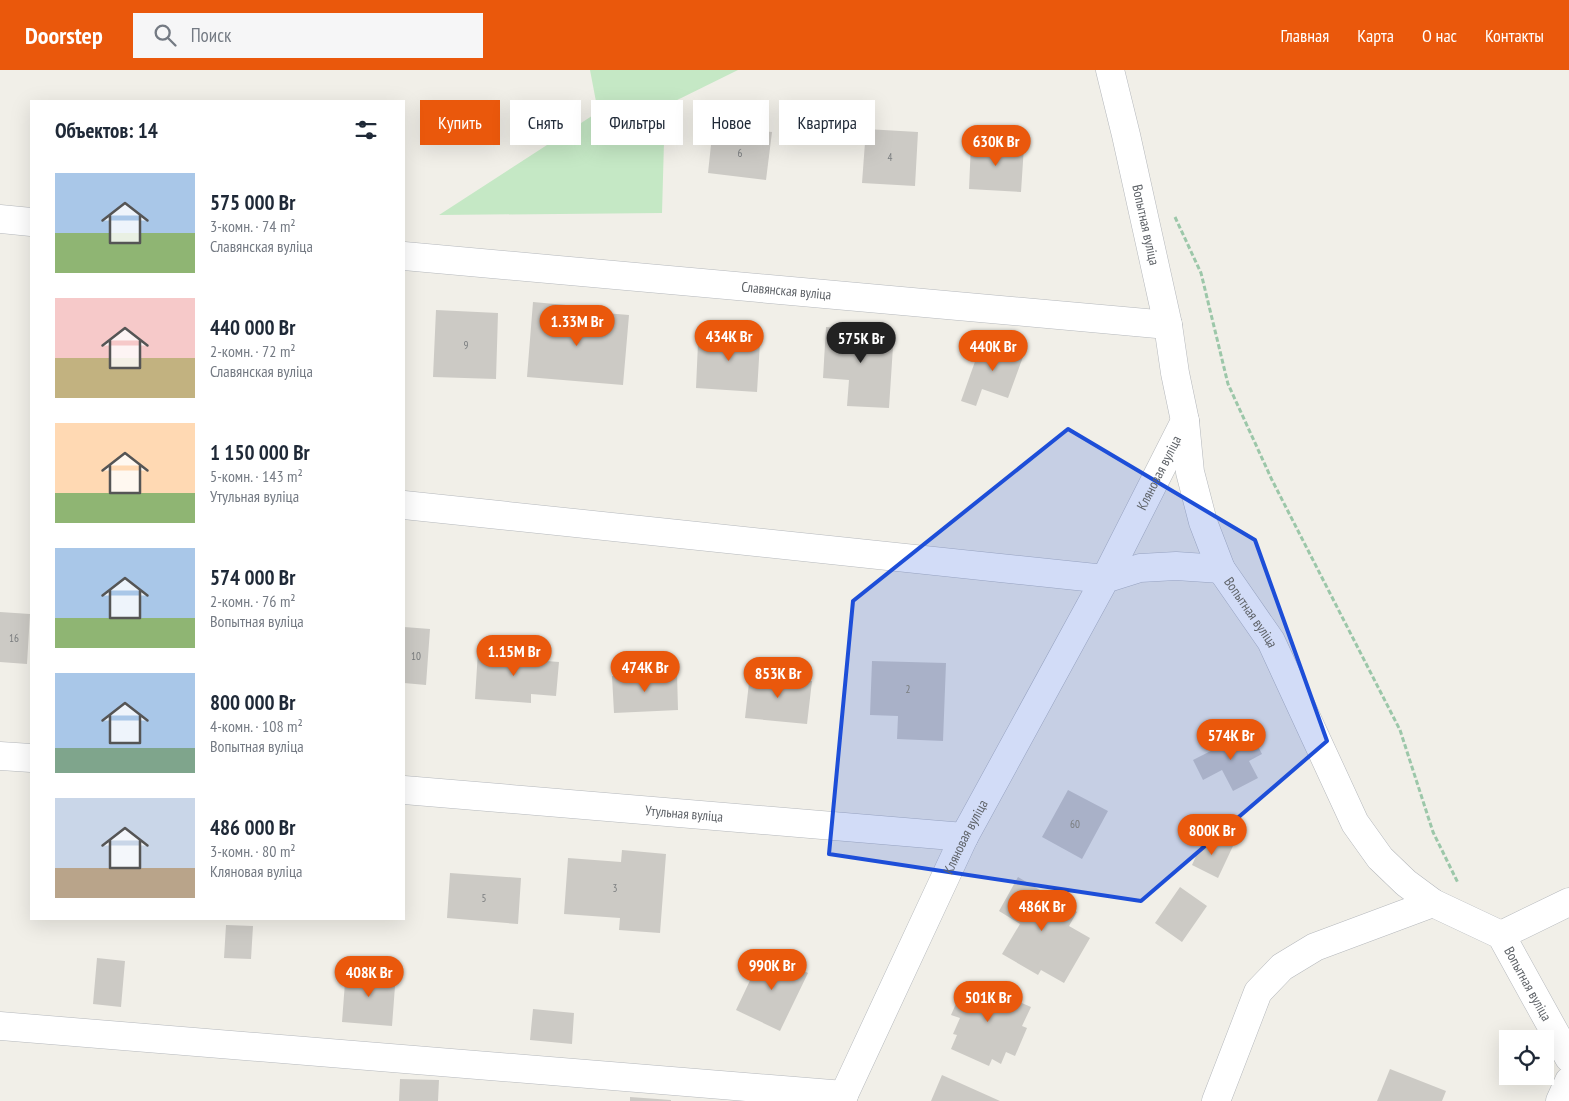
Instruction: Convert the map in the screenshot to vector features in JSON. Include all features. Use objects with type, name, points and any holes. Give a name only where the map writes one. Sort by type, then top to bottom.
[{"type":"street","name":"Вопытная вуліца","points":[[1110,70],[1168,325],[1185,421],[1190,472],[1203,522],[1221,569],[1271,641],[1355,823],[1380,858],[1406,883],[1433,903],[1501,934],[1569,1058]]},
{"type":"street","points":[[0,219],[30,222]]},
{"type":"street","name":"Славянская вуліца","points":[[405,256],[1168,325]]},
{"type":"street","name":"Кляновая вуліца","points":[[842,1098],[964,838],[1105,579],[1185,421]]},
{"type":"street","points":[[405,505],[1105,579],[1140,568],[1176,566],[1221,569]]},
{"type":"street","points":[[0,756],[30,758]]},
{"type":"street","name":"Утульная вуліца","points":[[405,790],[964,838]]},
{"type":"street","points":[[1501,934],[1569,902]]},
{"type":"street","points":[[1216,1101],[1258,992],[1282,967],[1315,947],[1433,903]]},
{"type":"street","points":[[0,1026],[842,1098]]},
{"type":"street","points":[[1560,1101],[1569,1080]]},
{"type":"path","points":[[1172,211],[1201,273],[1228,384],[1272,480],[1400,730],[1433,832],[1461,890]]},
{"type":"highlighted area","points":[[1068,429],[1255,540],[1327,741],[1141,901],[829,854],[853,601]]},
{"type":"green space","points":[[590,70],[738,70],[677,100],[596,100]]},
{"type":"green space","points":[[591,117],[591,145],[664,145],[662,213],[439,215],[547,145],[581,145],[581,123]]},
{"type":"building","points":[[875,130],[918,132],[915,186],[862,183],[865,145],[875,145]]},
{"type":"building","points":[[769,132],[772,132],[766,180],[708,173],[711,145],[769,145]]},
{"type":"building","points":[[971,143],[1024,146],[1021,192],[969,189]]},
{"type":"building","points":[[533,302],[566,305],[564,324],[585,326],[586,320],[592,320],[593,312],[629,315],[623,385],[527,377]]},
{"type":"building","points":[[436,310],[498,313],[496,379],[433,377]]},
{"type":"building","points":[[720,323],[744,324],[743,341],[760,342],[757,392],[696,388],[698,343],[719,345]]},
{"type":"building","points":[[826,327],[894,331],[889,408],[847,406],[849,380],[823,378]]},
{"type":"building","points":[[983,339],[1024,354],[1008,398],[982,389],[976,406],[961,401]]},
{"type":"building","points":[[0,612],[30,614],[27,664],[0,662]]},
{"type":"building","points":[[405,627],[430,629],[426,685],[405,683]]},
{"type":"building","points":[[478,651],[533,655],[533,660],[559,662],[556,696],[531,694],[531,703],[475,699]]},
{"type":"building","points":[[872,661],[946,663],[943,741],[897,739],[898,716],[870,715]]},
{"type":"building","points":[[677,673],[678,710],[614,713],[612,676]]},
{"type":"building","points":[[750,674],[812,681],[807,724],[745,718]]},
{"type":"building","points":[[1250,731],[1262,754],[1249,761],[1258,778],[1233,791],[1222,770],[1203,780],[1193,760]]},
{"type":"building","points":[[1068,790],[1108,811],[1082,859],[1042,837]]},
{"type":"building","points":[[1206,834],[1233,846],[1218,878],[1192,865]]},
{"type":"building","points":[[622,850],[666,854],[660,933],[619,930],[620,918],[564,914],[568,858],[621,862]]},
{"type":"building","points":[[450,873],[521,878],[518,924],[447,918]]},
{"type":"building","points":[[1018,877],[1077,912],[1069,926],[1090,938],[1064,983],[1041,970],[1038,975],[1002,954],[1020,924],[999,911]]},
{"type":"building","points":[[1180,887],[1207,906],[1182,942],[1155,923]]},
{"type":"building","points":[[226,925],[253,926],[251,959],[224,958]]},
{"type":"building","points":[[764,951],[808,973],[780,1031],[736,1010]]},
{"type":"building","points":[[97,958],[125,961],[121,1007],[93,1004]]},
{"type":"building","points":[[346,969],[396,973],[392,1026],[342,1022]]},
{"type":"building","points":[[966,981],[983,988],[986,982],[1005,990],[1003,995],[1031,1007],[1022,1026],[1027,1028],[1015,1056],[1006,1052],[1001,1064],[992,1059],[989,1066],[951,1049],[957,1035],[953,1034],[960,1018],[951,1015]]},
{"type":"building","points":[[533,1009],[574,1013],[572,1044],[530,1040]]},
{"type":"building","points":[[1390,1069],[1446,1091],[1442,1101],[1377,1101]]},
{"type":"building","points":[[942,1075],[1000,1101],[931,1101]]},
{"type":"building","points":[[400,1079],[439,1080],[438,1101],[399,1101]]},
{"type":"building","points":[[630,1097],[671,1100],[671,1101],[630,1101]]}]
